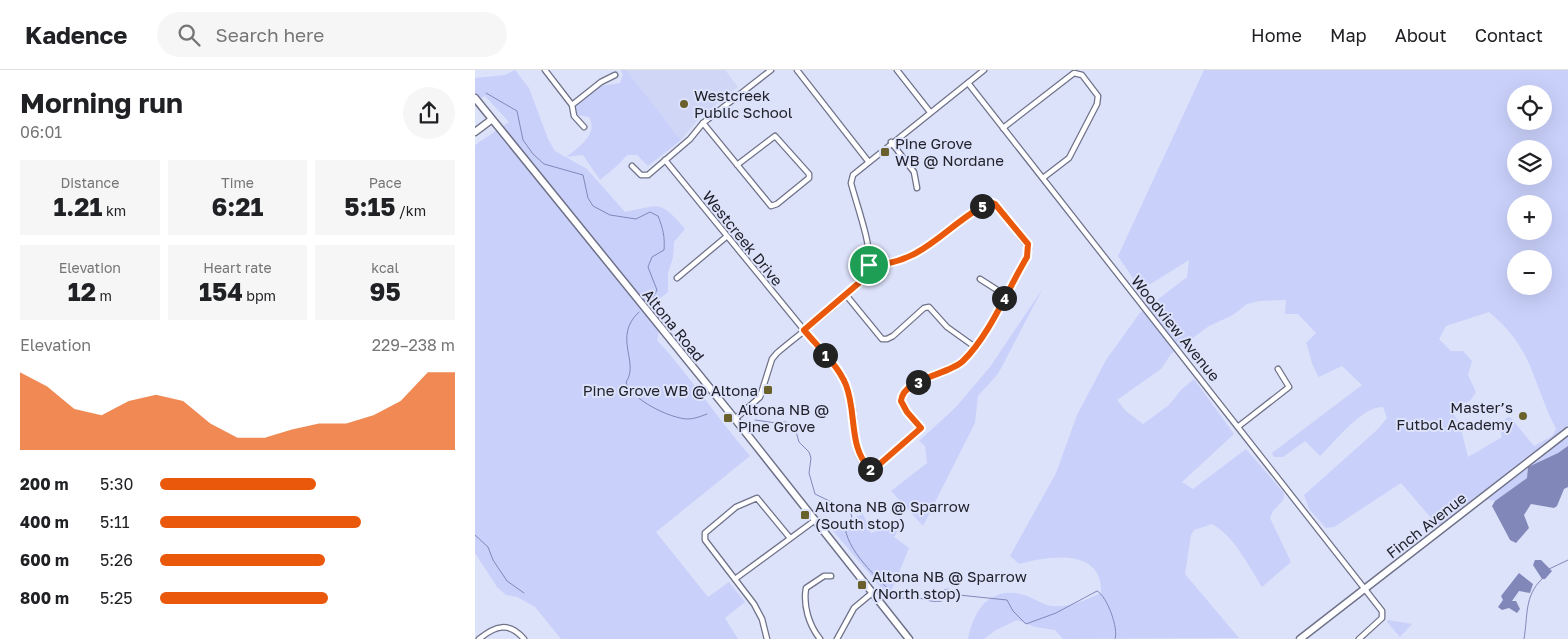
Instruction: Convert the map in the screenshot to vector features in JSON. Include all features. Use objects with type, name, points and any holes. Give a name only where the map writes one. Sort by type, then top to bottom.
[{"type":"main road","name":"Altona Road","points":[[475,98],[735,419],[909,639]]},
{"type":"main road","points":[[475,132],[491,120]]},
{"type":"main road","name":"Finch Avenue","points":[[1300,639],[1568,431]]},
{"type":"street","points":[[545,70],[572,105],[574,116],[584,127]]},
{"type":"street","points":[[632,166],[641,175],[648,175],[690,140],[703,123],[771,70]]},
{"type":"street","points":[[797,70],[868,160]]},
{"type":"street","points":[[897,70],[930,112]]},
{"type":"street","points":[[735,419],[760,397],[772,359],[860,282],[869,265],[869,254],[851,183],[855,172],[984,70]]},
{"type":"street","points":[[1003,128],[1074,73],[1082,75],[1089,83],[1098,96],[1097,104],[1069,158],[1043,178]]},
{"type":"street","points":[[572,105],[601,82],[615,75]]},
{"type":"street","name":"Woodview Avenue","points":[[968,83],[1239,426],[1383,614],[1359,639]]},
{"type":"street","points":[[703,123],[737,165],[771,206],[777,204],[809,178],[809,174],[775,136],[737,165]]},
{"type":"street","points":[[891,142],[914,172],[917,188]]},
{"type":"street","name":"Westcreek Drive","points":[[665,160],[726,237],[840,374],[846,384],[853,410],[857,448],[865,464],[874,469],[921,428],[907,412],[901,401],[904,394],[922,378],[956,367],[975,347]]},
{"type":"street","points":[[846,295],[882,339],[893,336],[924,308],[929,307],[947,327],[975,347],[1027,257],[1029,248],[995,204],[990,202],[917,254],[896,261],[869,265]]},
{"type":"street","points":[[677,278],[726,237]]},
{"type":"street","points":[[980,279],[1005,294]]},
{"type":"street","points":[[1239,426],[1289,387],[1278,369]]},
{"type":"street","points":[[767,639],[759,611],[705,540],[704,536],[709,528],[737,507],[757,498],[790,538]]},
{"type":"street","points":[[735,579],[814,521]]},
{"type":"street","points":[[820,639],[810,623],[805,597],[807,588],[824,576],[831,576]]},
{"type":"street","points":[[837,639],[854,608],[872,593]]},
{"type":"street","points":[[479,639],[492,629],[503,626],[513,629],[524,639]]},
{"type":"shaded area","points":[[515,70],[529,88],[548,139],[555,151],[587,169],[625,212],[659,207],[670,213],[685,229],[674,242],[673,257],[668,273],[668,292],[658,300],[659,325],[657,340],[750,456],[656,532],[708,597],[729,582],[745,602],[725,618],[738,639],[561,639],[535,607],[517,597],[506,595],[497,587],[475,553],[475,145],[509,122],[485,96],[475,101],[475,78],[505,75]]},
{"type":"shaded area","points":[[621,70],[626,70],[681,140],[648,166],[637,155],[627,155],[600,180],[583,155],[566,157],[586,140],[591,129],[589,117],[578,115],[575,110],[576,106],[601,86],[620,83],[623,75]]},
{"type":"shaded area","name":"Westcreek Public School","points":[[626,70],[725,70],[738,87],[700,117],[681,140]]},
{"type":"shaded area","points":[[1204,70],[1568,70],[1568,446],[1558,453],[1528,467],[1527,478],[1495,501],[1479,498],[1438,526],[1401,483],[1334,527],[1326,528],[1309,509],[1304,495],[1378,429],[1387,418],[1383,407],[1366,412],[1349,426],[1320,456],[1305,441],[1283,457],[1274,457],[1272,453],[1362,385],[1342,366],[1319,377],[1312,363],[1306,343],[1316,333],[1298,314],[1285,314],[1286,300],[1259,301],[1247,304],[1233,315],[1209,326],[1171,354],[1161,369],[1117,400],[1126,411],[1143,424],[1169,405],[1181,390],[1194,379],[1234,434],[1182,482],[1193,489],[1246,449],[1284,493],[1284,499],[1273,511],[1270,518],[1291,562],[1262,587],[1228,536],[1212,524],[1194,530],[1191,535],[1185,574],[1239,638],[1063,639],[1055,630],[1035,627],[1017,620],[996,630],[984,639],[968,639],[980,609],[995,596],[1004,593],[1015,593],[1049,605],[1065,606],[1101,593],[1099,578],[1093,568],[1084,562],[1072,558],[1058,558],[1019,564],[1010,556],[1056,473],[1077,415],[1106,360],[1139,314],[1187,277],[1189,260],[1141,290],[1118,256]],"holes":[[[1489,312],[1504,326],[1524,353],[1556,429],[1552,436],[1534,446],[1511,418],[1508,417],[1499,424],[1502,437],[1468,457],[1460,425],[1452,412],[1453,407],[1470,401],[1476,392],[1468,375],[1472,361],[1463,351],[1451,351],[1439,339],[1446,326]]]},
{"type":"shaded area","points":[[1043,288],[998,374],[978,396],[975,423],[923,526],[891,491],[927,463],[925,446],[919,441],[956,407],[990,367]]},
{"type":"shaded area","points":[[1568,446],[1568,487],[1564,489],[1557,506],[1554,508],[1531,504],[1524,515],[1529,528],[1516,543],[1510,540],[1492,506],[1495,501],[1527,478],[1528,467],[1558,453]]},
{"type":"shaded area","points":[[863,514],[871,533],[903,522],[894,537],[909,548],[889,597],[830,527]]},
{"type":"shaded area","points":[[1535,560],[1541,560],[1552,571],[1545,579],[1542,579],[1533,565]]},
{"type":"shaded area","points":[[1519,573],[1533,584],[1530,593],[1519,591],[1512,601],[1516,601],[1520,609],[1517,613],[1509,608],[1502,610],[1498,607],[1503,600],[1501,596]]},
{"type":"shaded area","points":[[1388,620],[1412,624],[1400,637],[1387,622]]},
{"type":"waterway","points":[[486,93],[517,111],[523,140],[533,154],[544,164],[583,175],[588,198],[593,206],[610,215],[636,219],[650,212],[658,216],[663,233],[664,250],[652,257],[648,267],[657,290],[650,303]]},
{"type":"waterway","points":[[639,312],[631,321],[628,331],[627,340],[630,366],[626,382],[629,388],[635,395],[652,407],[672,416],[688,419],[707,414]]},
{"type":"waterway","points":[[755,420],[776,423],[786,422],[795,428],[799,442],[809,452],[811,458],[809,473],[815,494],[850,511],[852,517],[845,524],[850,544],[864,563],[895,596],[942,601],[944,590],[948,589],[959,595],[1007,600],[1013,611],[1026,624],[1056,613],[1097,591],[1105,599],[1111,613],[1116,634],[1115,639]]},
{"type":"waterway","points":[[475,535],[488,547],[493,560],[507,581],[524,593]]},
{"type":"waterway","points":[[1549,569],[1568,560]]},
{"type":"waterway","points":[[1524,639],[1529,599],[1542,579]]},
{"type":"place","name":"Westcreek Public School","points":[[684,104]]},
{"type":"place","name":"Pine Grove WB @ Nordane","points":[[885,152]]},
{"type":"place","name":"Pine Grove WB @ Altona","points":[[768,390]]},
{"type":"place","name":"Master’s Futbol Academy","points":[[1523,416]]},
{"type":"place","name":"Altona NB @ Pine Grove","points":[[728,418]]},
{"type":"place","name":"Altona NB @ Sparrow (South stop)","points":[[805,515]]},
{"type":"place","name":"Altona NB @ Sparrow (North stop)","points":[[862,585]]},
{"type":"route","points":[[990,202],[995,204],[1016,232],[1028,244],[1029,248],[1027,257],[979,342],[964,360],[948,371],[922,378],[901,398],[907,412],[921,428],[874,469],[870,469],[865,464],[857,448],[853,410],[846,384],[804,330],[860,282],[869,265],[896,261],[917,254],[980,207],[990,202]]}]
